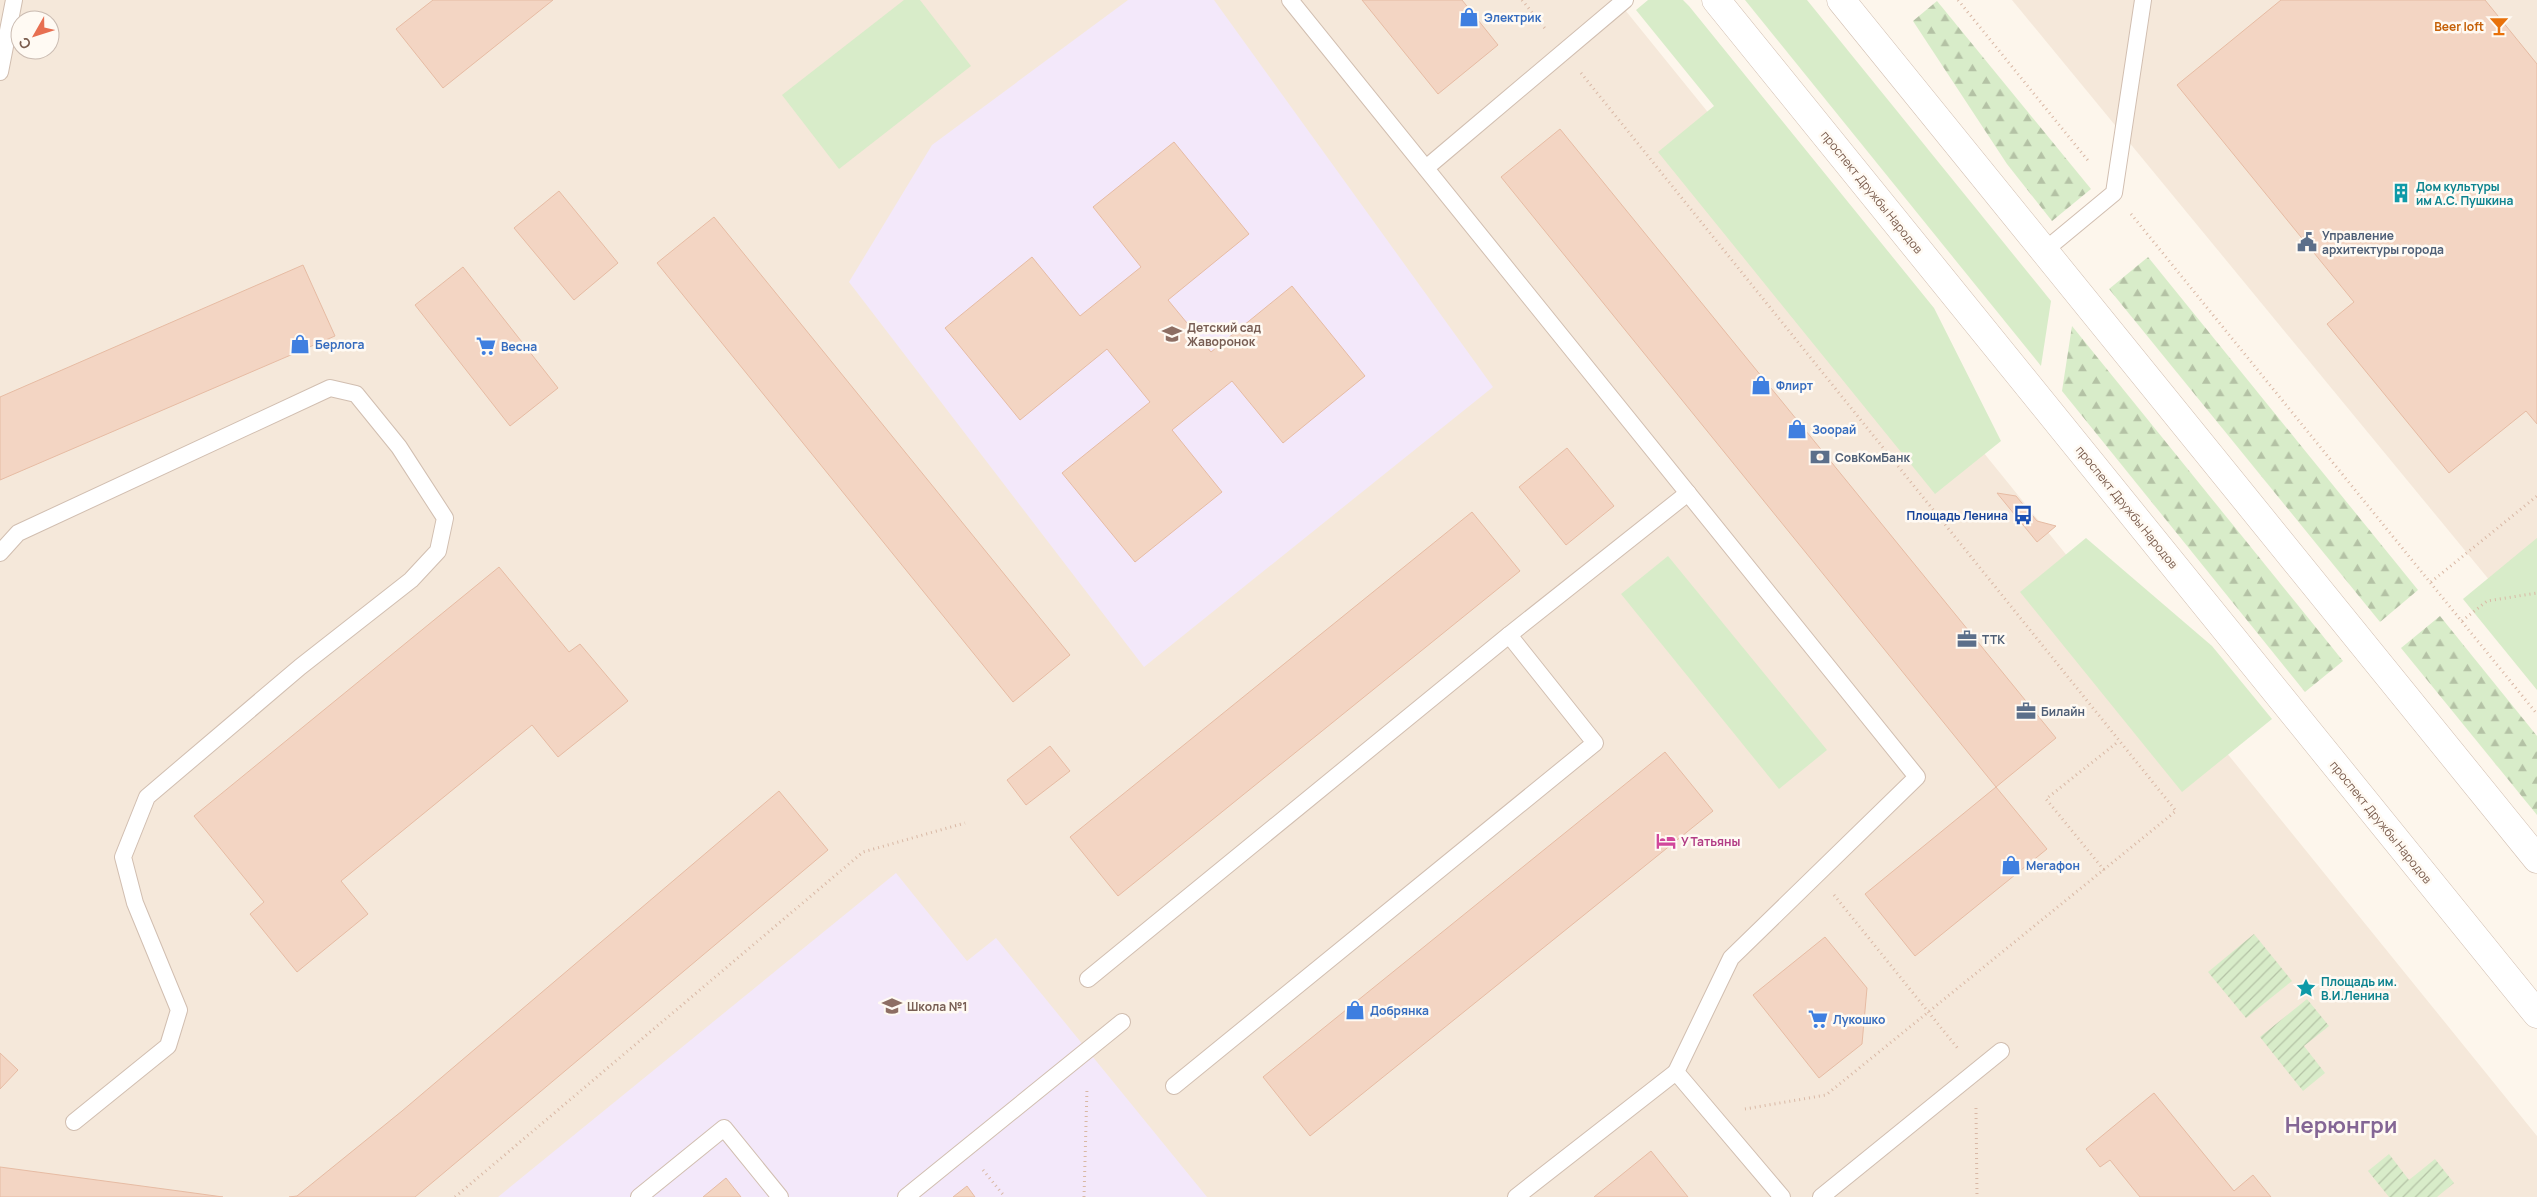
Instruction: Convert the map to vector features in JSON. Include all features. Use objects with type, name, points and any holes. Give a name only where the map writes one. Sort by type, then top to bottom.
[{"type":"street","name":"проспект Дружбы Народов","points":[[1716,0],[2537,1014]]},
{"type":"street","points":[[1841,0],[2537,859]]},
{"type":"lane","points":[[0,72],[14,0]]},
{"type":"lane","points":[[1290,0],[1917,778],[1731,958],[1676,1072],[1516,1197]]},
{"type":"lane","points":[[1426,168],[1625,0]]},
{"type":"lane","points":[[2044,251],[2114,192],[2142,0]]},
{"type":"lane","points":[[0,553],[18,533],[330,388],[356,394],[399,447],[445,518],[438,551],[411,580],[300,668],[147,797],[123,857],[135,903],[179,1010],[168,1046],[74,1122]]},
{"type":"lane","points":[[1088,979],[1509,635],[1688,493]]},
{"type":"lane","points":[[1174,1086],[1595,743],[1509,635]]},
{"type":"lane","points":[[906,1197],[1122,1022]]},
{"type":"lane","points":[[1822,1197],[2001,1051]]},
{"type":"lane","points":[[1676,1072],[1782,1197]]},
{"type":"lane","points":[[639,1197],[724,1128],[780,1197]]},
{"type":"path","points":[[1522,0],[2176,811],[1929,1013],[1826,1094],[1712,1115]]},
{"type":"path","points":[[1958,0],[2537,714]]},
{"type":"path","points":[[2430,582],[2537,496]]},
{"type":"path","points":[[2462,621],[2487,601],[2537,593]]},
{"type":"path","points":[[2104,870],[2046,799],[2119,741]]},
{"type":"path","points":[[455,1197],[863,852],[965,823]]},
{"type":"path","points":[[1817,875],[1976,1072],[1977,1197]]},
{"type":"path","points":[[1084,1197],[1088,1050]]},
{"type":"path","points":[[966,1149],[1005,1197]]},
{"type":"shaded area","points":[[0,0],[1617,0],[2537,1136],[2537,1197],[0,1197]]},
{"type":"shaded area","name":"Детский сад Жаворонок","points":[[1128,0],[1214,0],[1493,387],[1144,667],[849,282],[932,145]]},
{"type":"shaded area","name":"Дом культуры им А.С. Пушкина","points":[[2012,0],[2537,0],[2537,638]]},
{"type":"shaded area","name":"Школа №1","points":[[896,873],[967,961],[996,938],[1207,1197],[498,1197]]},
{"type":"green space","points":[[904,0],[920,0],[971,66],[839,169],[782,95]]},
{"type":"green space","points":[[1648,0],[1683,0],[1689,6],[1934,308],[2001,441],[1935,494],[1658,152],[1714,106],[1636,10]]},
{"type":"green space","points":[[1745,0],[1807,0],[2051,301],[2041,366]]},
{"type":"green space","points":[[1937,1],[2091,189],[2052,221],[2007,164],[1913,21]]},
{"type":"green space","points":[[2148,257],[2418,590],[2380,622],[2109,289]]},
{"type":"green space","points":[[2072,326],[2343,661],[2305,692],[2062,391]]},
{"type":"green space","points":[[2086,538],[2212,646],[2272,719],[2182,792],[2020,592]]},
{"type":"green space","points":[[2537,538],[2537,690],[2463,599]]},
{"type":"green space","points":[[1668,556],[1827,750],[1779,789],[1621,594]]},
{"type":"green space","points":[[2440,616],[2537,736],[2537,815],[2401,648]]},
{"type":"green space","points":[[2254,934],[2292,981],[2246,1018],[2208,972]]},
{"type":"green space","points":[[2307,999],[2329,1026],[2304,1046],[2325,1073],[2303,1091],[2260,1037]]},
{"type":"green space","points":[[2389,1154],[2409,1180],[2435,1159],[2454,1183],[2437,1197],[2389,1197],[2368,1171]]},
{"type":"building","points":[[433,0],[553,0],[443,88],[396,29]]},
{"type":"building","points":[[1362,0],[1462,0],[1498,45],[1438,94]]},
{"type":"building","name":"Дом культуры им А.С. Пушкина","points":[[2281,0],[2485,0],[2537,64],[2537,424],[2526,411],[2449,473],[2327,324],[2354,302],[2177,85]]},
{"type":"building","points":[[1560,129],[2056,738],[1996,787],[1501,177]]},
{"type":"building","points":[[1174,142],[1249,234],[1168,300],[1211,352],[1292,286],[1365,376],[1283,443],[1232,381],[1172,430],[1222,492],[1135,562],[1062,473],[1150,402],[1107,349],[1020,420],[945,328],[1032,257],[1080,316],[1141,267],[1093,207]]},
{"type":"building","points":[[559,191],[618,263],[574,300],[514,228]]},
{"type":"building","points":[[714,217],[1070,655],[1013,702],[657,263]]},
{"type":"building","points":[[303,265],[335,336],[0,480],[0,397]]},
{"type":"building","name":"Весна","points":[[463,267],[558,388],[510,426],[415,305]]},
{"type":"building","points":[[1567,448],[1614,506],[1566,545],[1519,487]]},
{"type":"building","points":[[1997,493],[2016,496],[2037,521],[2056,526],[2037,542]]},
{"type":"building","points":[[1472,512],[1520,571],[1118,896],[1070,837]]},
{"type":"building","points":[[499,567],[569,652],[580,644],[628,701],[558,757],[532,725],[341,881],[368,914],[297,972],[250,914],[264,902],[194,816]]},
{"type":"building","points":[[1050,746],[1070,771],[1026,805],[1007,780]]},
{"type":"building","points":[[1665,752],[1713,811],[1310,1136],[1263,1077]]},
{"type":"building","points":[[1996,787],[2047,849],[1915,956],[1865,894]]},
{"type":"building","points":[[779,791],[828,850],[415,1197],[289,1197],[297,1196],[402,1111]]},
{"type":"building","name":"Лукошко","points":[[1825,937],[1867,988],[1862,1044],[1819,1078],[1753,995]]},
{"type":"building","points":[[0,1053],[18,1070],[0,1089]]},
{"type":"building","points":[[2154,1093],[2234,1191],[2253,1175],[2271,1197],[2140,1197],[2110,1160],[2100,1167],[2086,1149]]},
{"type":"building","points":[[1651,1151],[1688,1197],[1594,1197]]},
{"type":"building","points":[[0,1167],[179,1191],[223,1197],[0,1197]]},
{"type":"building","points":[[726,1178],[741,1197],[703,1197]]},
{"type":"building","points":[[967,1186],[975,1197],[953,1197]]},
{"type":"place","name":"Электрик","points":[[1469,17]]},
{"type":"place","name":"Beer loft","points":[[2499,26]]},
{"type":"place","name":"Дом культуры им А.С. Пушкина","points":[[2401,193]]},
{"type":"place","name":"Управление архитектуры города","points":[[2307,242]]},
{"type":"place","name":"Детский сад Жаворонок","points":[[1172,334]]},
{"type":"place","name":"Берлога","points":[[300,344]]},
{"type":"place","name":"Весна","points":[[486,346]]},
{"type":"place","name":"Флирт","points":[[1761,385]]},
{"type":"place","name":"Зоорай","points":[[1797,429]]},
{"type":"place","name":"СовКомБанк","points":[[1820,457]]},
{"type":"place","name":"Площадь Ленина","points":[[2023,515]]},
{"type":"place","name":"ТТК","points":[[1967,639]]},
{"type":"place","name":"Билайн","points":[[2026,711]]},
{"type":"place","name":"У Татьяны","points":[[1666,841]]},
{"type":"place","name":"Мегафон","points":[[2011,865]]},
{"type":"place","name":"Площадь им. В.И.Ленина","points":[[2306,988]]},
{"type":"place","name":"Школа №1","points":[[892,1006]]},
{"type":"place","name":"Добрянка","points":[[1355,1010]]},
{"type":"place","name":"Лукошко","points":[[1818,1019]]},
{"type":"district","name":"Нерюнгри","points":[[2341,1125]]}]
